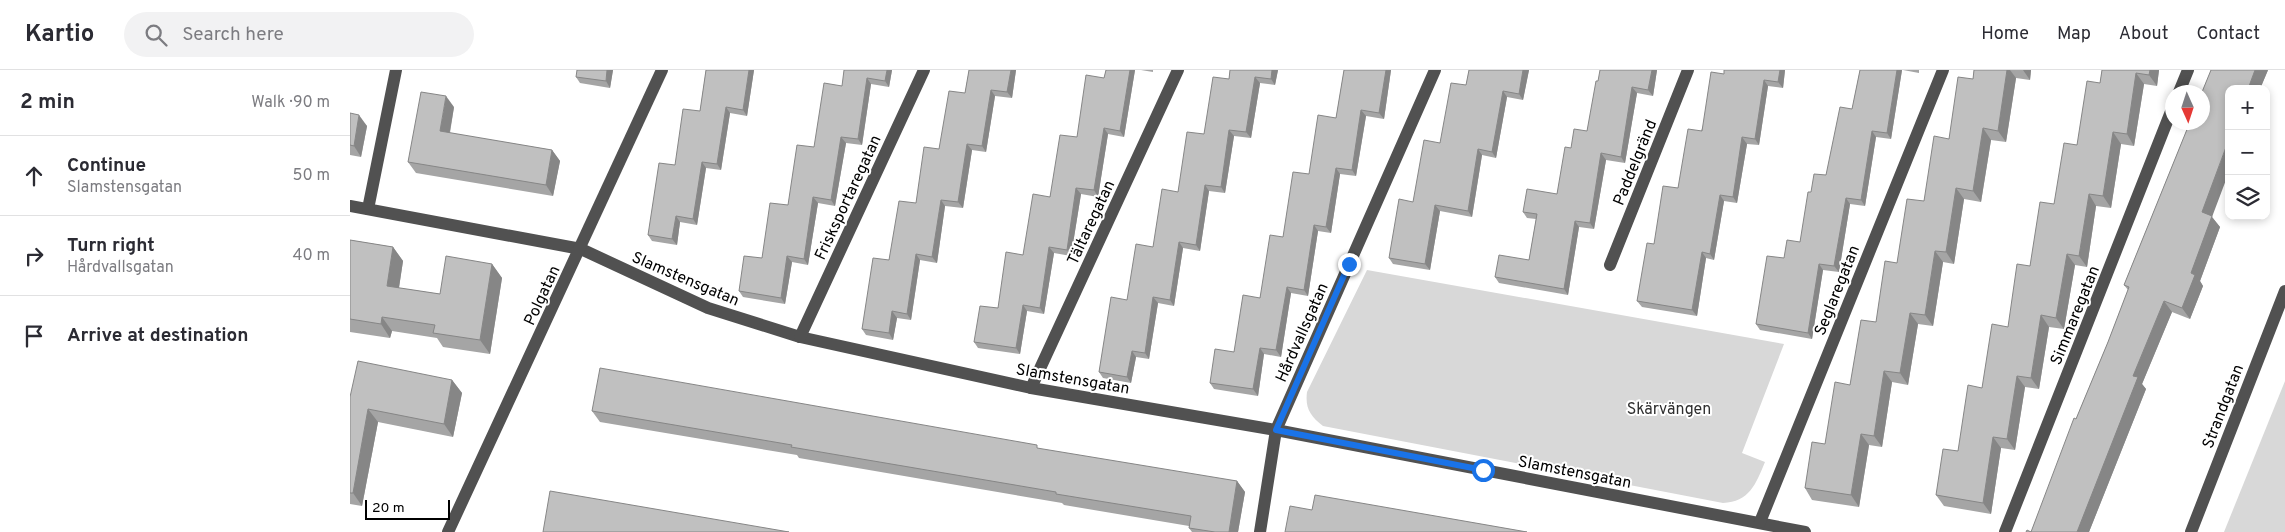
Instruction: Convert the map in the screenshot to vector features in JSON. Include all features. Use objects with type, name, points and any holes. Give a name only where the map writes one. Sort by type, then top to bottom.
[{"type":"street","points":[[368,209],[396,70]]},
{"type":"street","name":"Polgatan","points":[[448,532],[581,249],[662,70]]},
{"type":"street","name":"Frisksportaregatan","points":[[800,337],[924,70]]},
{"type":"street","name":"Tältaregatan","points":[[1031,388],[1178,70]]},
{"type":"street","name":"Hårdvallsgatan","points":[[1260,532],[1276,430],[1435,70]]},
{"type":"street","name":"Paddelgränd","points":[[1610,265],[1688,70]]},
{"type":"street","name":"Seglaregatan","points":[[1760,522],[1943,70]]},
{"type":"street","points":[[2182,85],[2188,70]]},
{"type":"street","name":"Simmaregatan","points":[[2005,532],[2165,128]]},
{"type":"street","name":"Slamstensgatan","points":[[350,206],[581,249],[708,308],[800,337],[1031,388],[1276,430],[1805,532]]},
{"type":"street","name":"Strandgatan","points":[[2191,532],[2285,291]]},
{"type":"green space","name":"Skärvängen","points":[[1367,270],[1784,344],[1742,453],[1765,462],[1755,484],[1739,499],[1723,503],[1323,426],[1309,411],[1307,392]]},
{"type":"green space","points":[[2285,381],[2285,532],[2224,532]]},
{"type":"building","points":[[577,70],[607,70],[606,81],[576,77]]},
{"type":"building","points":[[706,70],[749,70],[743,110],[726,107],[717,164],[702,162],[693,219],[676,216],[672,239],[648,235],[659,163],[675,165],[683,109],[700,111]]},
{"type":"building","points":[[844,70],[887,70],[885,81],[867,78],[858,139],[841,137],[831,200],[813,197],[804,259],[787,256],[781,298],[739,291],[744,256],[762,258],[770,203],[788,205],[797,145],[814,147],[824,83],[842,86]]},
{"type":"building","points":[[969,70],[1011,70],[1007,92],[991,90],[982,146],[967,144],[958,202],[941,200],[932,257],[916,254],[907,314],[892,311],[889,333],[862,329],[873,258],[889,260],[899,201],[916,203],[924,147],[939,149],[949,91],[965,93]]},
{"type":"building","points":[[1106,70],[1130,70],[1120,131],[1104,128],[1094,190],[1076,188],[1067,250],[1049,247],[1040,308],[1023,305],[1016,348],[974,342],[980,306],[998,308],[1006,252],[1023,255],[1033,194],[1050,197],[1060,135],[1077,137],[1086,75],[1104,78]]},
{"type":"building","points":[[1230,70],[1272,70],[1271,79],[1255,77],[1246,132],[1229,130],[1221,187],[1205,185],[1196,245],[1179,242],[1170,300],[1153,297],[1145,353],[1132,351],[1127,377],[1099,372],[1111,297],[1127,300],[1136,244],[1153,247],[1162,189],[1178,192],[1187,132],[1204,134],[1213,77],[1229,79]]},
{"type":"building","points":[[1344,70],[1386,70],[1379,113],[1361,110],[1352,170],[1336,168],[1326,227],[1314,225],[1304,290],[1287,287],[1276,350],[1260,348],[1253,389],[1210,383],[1215,349],[1234,352],[1243,295],[1260,298],[1270,235],[1283,237],[1293,172],[1309,174],[1318,115],[1336,118]]},
{"type":"building","points":[[1469,70],[1523,70],[1519,94],[1503,91],[1492,152],[1478,149],[1468,211],[1435,205],[1425,264],[1389,258],[1399,199],[1413,202],[1424,140],[1440,143],[1451,83],[1466,85]]},
{"type":"building","points":[[1600,70],[1652,70],[1648,90],[1632,87],[1621,157],[1601,153],[1590,223],[1575,221],[1564,289],[1495,277],[1499,255],[1529,260],[1537,214],[1523,212],[1527,189],[1557,194],[1565,147],[1571,148],[1574,129],[1587,131],[1596,81],[1598,81]]},
{"type":"building","points":[[1724,70],[1780,70],[1778,82],[1764,80],[1755,139],[1742,137],[1733,197],[1720,195],[1710,254],[1702,252],[1692,310],[1637,301],[1647,243],[1654,244],[1663,186],[1678,188],[1688,129],[1702,131],[1711,72],[1724,74]]},
{"type":"building","points":[[1860,70],[1897,70],[1887,133],[1872,131],[1861,200],[1846,198],[1834,266],[1819,264],[1808,333],[1756,324],[1767,256],[1784,258],[1787,240],[1800,242],[1808,192],[1811,192],[1814,174],[1826,175],[1840,107],[1852,109]]},
{"type":"building","points":[[1974,70],[2007,70],[1998,131],[1983,128],[1973,191],[1956,188],[1946,252],[1935,251],[1925,315],[1910,313],[1900,373],[1884,371],[1874,436],[1861,434],[1851,495],[1805,488],[1812,442],[1825,444],[1835,382],[1850,385],[1861,320],[1876,322],[1885,261],[1897,263],[1907,199],[1924,201],[1934,136],[1949,139],[1958,77],[1973,79]]},
{"type":"building","points":[[2102,70],[2150,70],[2149,75],[2136,73],[2127,134],[2113,132],[2103,196],[2089,194],[2079,256],[2067,254],[2056,318],[2041,315],[2031,378],[2017,376],[2007,439],[1993,437],[1983,503],[1936,495],[1943,449],[1958,451],[1968,385],[1982,388],[1992,324],[2008,327],[2017,264],[2030,266],[2040,202],[2054,204],[2064,143],[2077,145],[2087,81],[2100,83]]},
{"type":"building","points":[[2211,70],[2255,70],[2249,85],[2225,85],[2225,150],[2202,212],[2212,216],[2191,273],[2195,275],[2182,308],[2164,301],[2133,376],[2138,377],[2077,532],[2031,532],[2074,418],[2076,419],[2108,342],[2129,287],[2124,285],[2187,130],[2210,130],[2210,85],[2205,85]]},
{"type":"building","points":[[421,92],[446,96],[440,131],[552,150],[546,185],[408,162]]},
{"type":"building","points":[[350,113],[359,115],[354,146],[350,145]]},
{"type":"building","points":[[350,240],[393,247],[387,286],[440,294],[446,256],[492,264],[480,340],[433,333],[435,325],[382,317],[381,324],[350,319]]},
{"type":"building","points":[[358,361],[452,380],[444,424],[368,409],[353,493],[350,493],[350,397]]},
{"type":"building","points":[[600,368],[1037,445],[1037,448],[1237,481],[1229,532],[1189,528],[1191,516],[1056,494],[1056,492],[592,411]]},
{"type":"building","points":[[550,491],[789,532],[543,532]]},
{"type":"building","points":[[1315,495],[1527,532],[1285,532],[1290,506],[1312,510]]},
{"type":"route","points":[[1349,264],[1276,430],[1483,470]]}]
